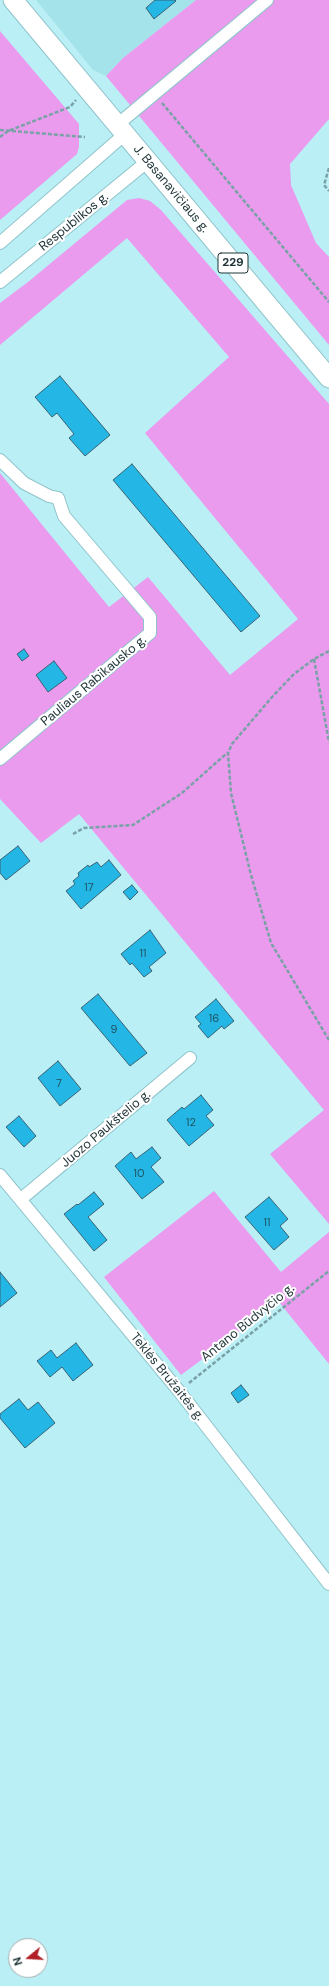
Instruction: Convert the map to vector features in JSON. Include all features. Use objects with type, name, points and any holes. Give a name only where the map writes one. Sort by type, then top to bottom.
[{"type":"main road","name":"J. Basanavičiaus g.","points":[[13,0],[329,378]]},
{"type":"street","points":[[0,244],[121,129],[154,94],[204,54],[267,0]]},
{"type":"street","name":"Respublikos g.","points":[[0,282],[148,161]]},
{"type":"street","name":"Pauliaus Rabikausko g.","points":[[0,460],[24,483],[49,496],[58,498],[64,516],[150,617],[150,633],[0,759]]},
{"type":"street","name":"Juozo Paukštelio g.","points":[[21,1199],[190,1058]]},
{"type":"street","name":"Teklės Bružaitės g.","points":[[0,1175],[179,1391],[329,1584]]},
{"type":"path","points":[[154,94],[329,302]]},
{"type":"path","points":[[0,137],[8,131],[70,106]]},
{"type":"path","points":[[0,130],[85,137]]},
{"type":"path","points":[[329,168],[324,185],[329,191]]},
{"type":"path","points":[[73,834],[84,828],[133,825],[182,793],[228,753],[232,744],[272,697],[294,674],[314,659],[329,651]]},
{"type":"path","points":[[314,659],[329,742]]},
{"type":"path","points":[[228,753],[231,793],[251,875],[271,943],[329,1040]]},
{"type":"path","name":"Antano Būdvyčio g.","points":[[179,1391],[329,1270]]},
{"type":"shaded area","points":[[36,0],[196,0],[123,58],[106,76],[93,70]]},
{"type":"shaded area","points":[[196,0],[329,0],[329,119],[290,164],[291,185],[316,243],[329,257],[329,345],[106,76],[123,58]]},
{"type":"shaded area","points":[[0,31],[79,124],[79,147],[77,154],[0,220]]},
{"type":"shaded area","points":[[139,198],[150,201],[161,210],[329,404],[329,1224],[270,1154],[324,1110],[79,814],[41,843],[0,799],[0,473],[109,607],[148,577],[230,675],[298,619],[145,433],[229,357],[127,238],[0,345],[0,303],[28,282],[127,200]]},
{"type":"shaded area","points":[[214,1191],[281,1272],[329,1232],[329,1364],[279,1302],[181,1375],[104,1277]]},
{"type":"building","points":[[155,0],[176,1],[154,19],[146,8]]},
{"type":"building","points":[[60,376],[110,435],[85,456],[69,438],[74,434],[57,413],[52,417],[35,397]]},
{"type":"building","points":[[132,464],[260,616],[241,632],[113,480]]},
{"type":"building","points":[[24,649],[29,656],[22,661],[17,654]]},
{"type":"building","points":[[54,661],[67,678],[48,692],[36,675]]},
{"type":"building","points":[[18,846],[30,861],[6,880],[0,873],[0,860]]},
{"type":"building","points":[[109,860],[121,875],[81,909],[66,891],[75,884],[73,881],[79,876],[78,873],[88,865],[89,867],[97,862],[101,867]]},
{"type":"building","points":[[132,885],[138,892],[130,900],[123,892]]},
{"type":"building","points":[[150,930],[166,953],[149,967],[152,971],[144,977],[132,963],[130,965],[121,954]]},
{"type":"building","points":[[98,994],[147,1053],[130,1066],[81,1008]]},
{"type":"building","points":[[216,999],[234,1021],[224,1029],[222,1026],[208,1038],[198,1026],[201,1024],[195,1017]]},
{"type":"building","points":[[58,1061],[81,1089],[60,1106],[38,1078]]},
{"type":"building","points":[[201,1095],[213,1110],[206,1116],[214,1125],[189,1146],[167,1120],[182,1107],[184,1109]]},
{"type":"building","points":[[19,1116],[36,1136],[24,1147],[6,1127]]},
{"type":"building","points":[[152,1147],[161,1158],[151,1167],[164,1182],[142,1199],[115,1166],[131,1152],[136,1159]]},
{"type":"building","points":[[94,1192],[104,1204],[88,1217],[107,1240],[94,1251],[64,1214]]},
{"type":"building","points":[[269,1197],[288,1219],[280,1226],[289,1237],[274,1250],[245,1217]]},
{"type":"building","points":[[0,1272],[17,1293],[0,1307]]},
{"type":"building","points":[[76,1343],[93,1365],[73,1381],[62,1367],[50,1377],[37,1361],[51,1350],[57,1358]]},
{"type":"building","points":[[241,1385],[249,1395],[238,1403],[231,1393]]},
{"type":"building","points":[[19,1399],[28,1410],[38,1402],[55,1423],[25,1448],[0,1418],[0,1414]]}]
